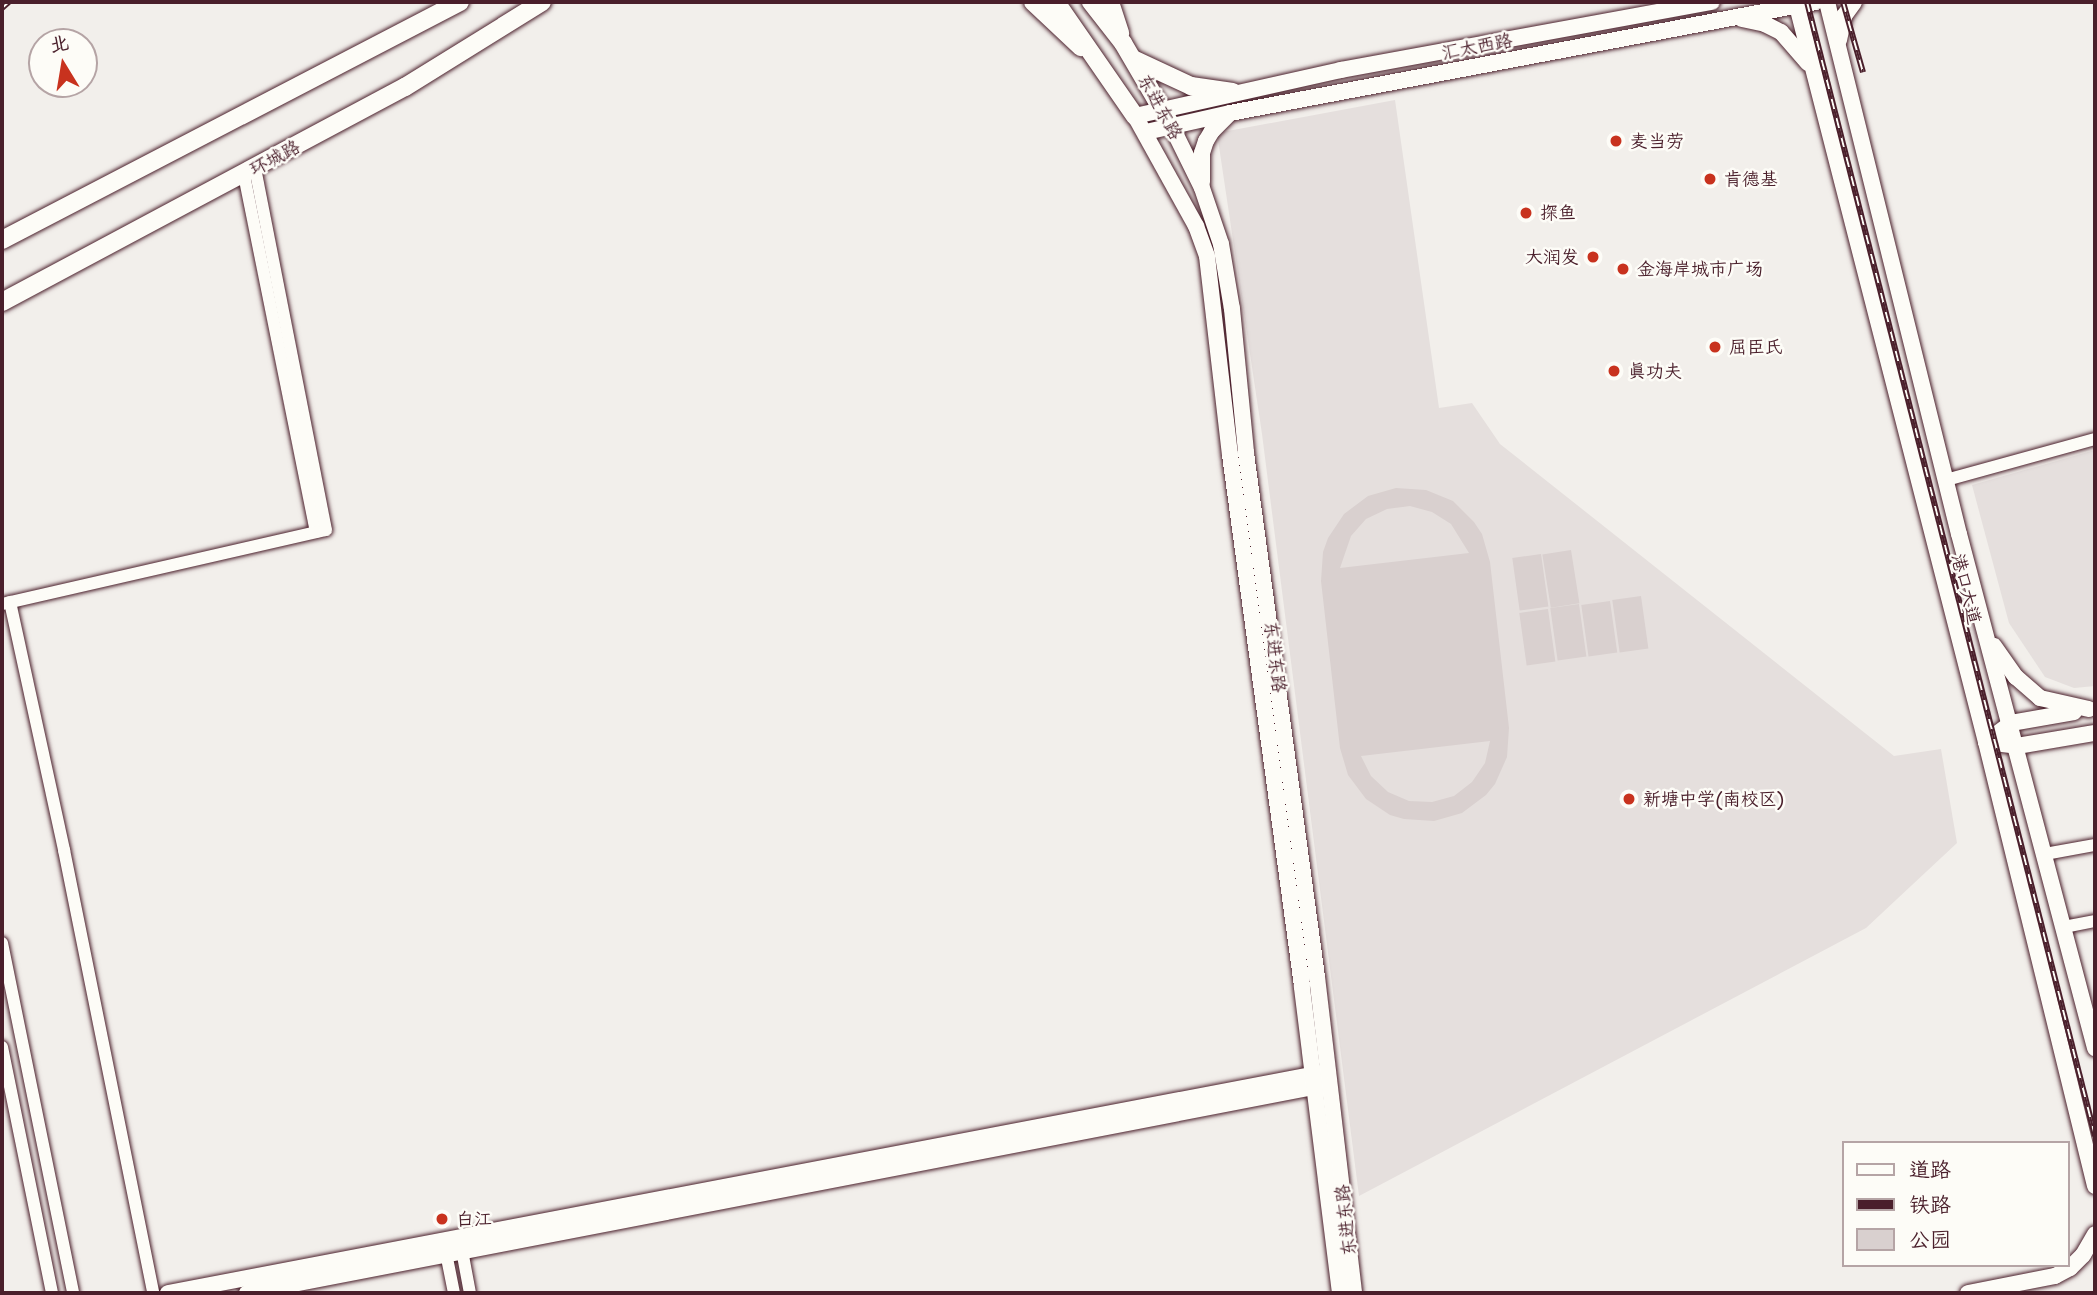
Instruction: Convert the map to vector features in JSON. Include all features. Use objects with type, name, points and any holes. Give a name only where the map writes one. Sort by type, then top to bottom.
[{"type":"main road","points":[[2,240],[460,2]]},
{"type":"main road","name":"环城路","points":[[2,302],[405,87],[542,2]]},
{"type":"main road","points":[[1032,2],[1102,66]]},
{"type":"main road","points":[[1056,2],[1102,66]]},
{"type":"main road","points":[[1091,2],[1128,51],[1191,86],[1233,92]]},
{"type":"main road","points":[[1110,2],[1128,51]]},
{"type":"main road","name":"东进东路","points":[[1128,51],[1171,125]]},
{"type":"main road","name":"东进东路","points":[[1102,66],[1135,116]]},
{"type":"street","name":"汇太西路","points":[[1135,116],[1233,92],[1712,2]]},
{"type":"street","name":"汇太西路","points":[[1146,132],[1230,113],[1816,2]]},
{"type":"street","name":"港口大道","points":[[1828,2],[1945,480],[2064,927],[2090,1004],[2095,1048]]},
{"type":"street","points":[[1840,56],[1840,26],[1854,2]]},
{"type":"street","name":"港口大道","points":[[1797,4],[1986,742],[2095,1186]]},
{"type":"street","points":[[1666,10],[1670,30]]},
{"type":"street","points":[[1729,19],[1751,20],[1781,32],[1814,73]]},
{"type":"street","points":[[1202,188],[1202,153],[1212,131],[1230,113]]},
{"type":"street","name":"东进东路","points":[[1135,116],[1196,226],[1207,256],[1256,657],[1354,1293]]},
{"type":"street","name":"东进东路","points":[[1171,125],[1202,188],[1221,244],[1232,309],[1246,453],[1322,1079],[1340,1293]]},
{"type":"street","points":[[153,1293],[67,863],[6,603],[321,531],[250,172]]},
{"type":"street","points":[[1945,480],[2095,439]]},
{"type":"street","points":[[1987,637],[2016,677],[2040,698],[2092,708]]},
{"type":"street","points":[[1986,742],[2011,723],[2092,708]]},
{"type":"street","points":[[1986,742],[2017,746],[2095,733]]},
{"type":"street","points":[[2045,854],[2095,845]]},
{"type":"street","points":[[2064,927],[2095,921]]},
{"type":"street","points":[[2,943],[74,1293]]},
{"type":"street","points":[[2,1047],[52,1293]]},
{"type":"street","points":[[168,1293],[453,1246],[1322,1079]]},
{"type":"street","points":[[1968,1293],[2054,1276],[2070,1268],[2083,1255],[2095,1234]]},
{"type":"street","points":[[247,1293],[453,1246]]},
{"type":"street","points":[[453,1246],[454,1293]]},
{"type":"street","points":[[453,1246],[470,1293]]},
{"type":"shaded area","name":"新塘中学(南校区)","points":[[1395,100],[1439,408],[1472,403],[1500,444],[1894,756],[1941,749],[1957,843],[1866,928],[1359,1196],[1262,434],[1217,133]]},
{"type":"shaded area","points":[[2095,450],[2095,686],[2074,688],[2045,677],[2009,623],[1972,485]]},
{"type":"green space","points":[[1396,488],[1426,490],[1453,501],[1482,534],[1490,562],[1509,728],[1507,757],[1495,784],[1486,795],[1462,813],[1434,821],[1390,815],[1366,799],[1348,775],[1340,748],[1321,581],[1323,552],[1328,538],[1344,514],[1368,496]],"holes":[[[1410,506],[1432,512],[1451,524],[1469,553],[1340,568],[1351,536],[1366,519],[1387,509]],[[1490,741],[1485,763],[1472,782],[1454,796],[1432,802],[1409,801],[1388,792],[1371,776],[1361,756]]]},
{"type":"green space","points":[[1571,550],[1579,603],[1551,608],[1542,555]]},
{"type":"green space","points":[[1541,554],[1548,606],[1520,611],[1512,558]]},
{"type":"green space","points":[[1641,596],[1648,648],[1620,653],[1612,600]]},
{"type":"green space","points":[[1610,601],[1617,652],[1589,657],[1581,605]]},
{"type":"green space","points":[[1579,604],[1586,656],[1558,661],[1550,608]]},
{"type":"green space","points":[[1548,609],[1555,661],[1527,666],[1519,613]]},
{"type":"railway","points":[[2,8],[9,2]]},
{"type":"railway","points":[[1807,2],[2095,1136]]},
{"type":"railway","points":[[1843,2],[1863,72]]},
{"type":"place","name":"麦当劳","points":[[1616,141]]},
{"type":"place","name":"肯德基","points":[[1710,179]]},
{"type":"place","name":"探鱼","points":[[1526,213]]},
{"type":"place","name":"大润发","points":[[1593,257]]},
{"type":"place","name":"金海岸城市广场","points":[[1623,269]]},
{"type":"place","name":"屈臣氏","points":[[1715,347]]},
{"type":"place","name":"真功夫","points":[[1614,371]]},
{"type":"place","name":"新塘中学(南校区)","points":[[1629,799]]},
{"type":"place","name":"白江","points":[[442,1219]]}]
